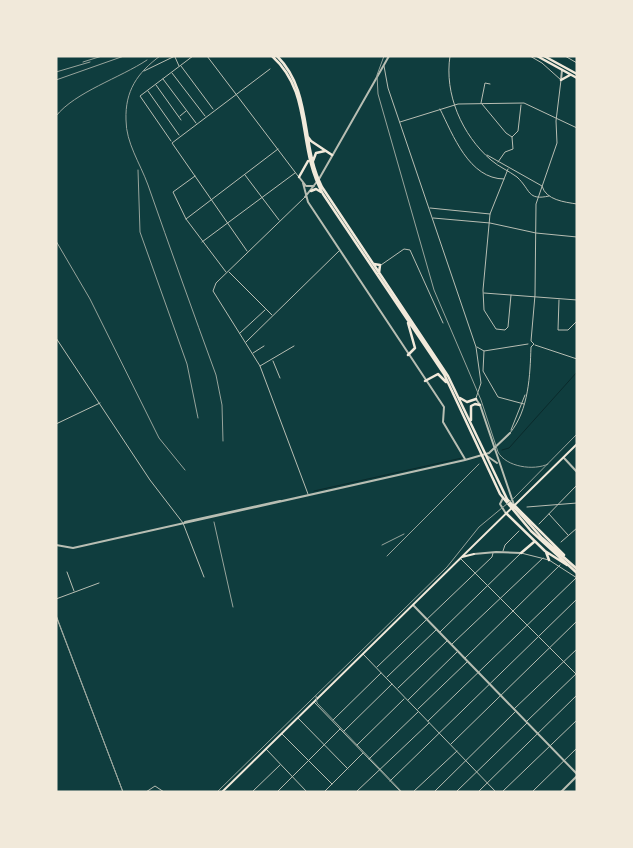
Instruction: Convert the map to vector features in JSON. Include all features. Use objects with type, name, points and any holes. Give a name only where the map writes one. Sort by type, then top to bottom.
[{"type":"main road","points":[[272,56],[287,73],[298,94],[308,161],[323,194],[449,384],[501,493],[520,518],[577,573]]},
{"type":"main road","points":[[277,56],[291,73],[300,94],[317,181],[434,354],[458,395],[481,450]]},
{"type":"main road","points":[[537,56],[576,76]]},
{"type":"main road","points":[[544,56],[552,58],[562,68],[567,69],[576,76]]},
{"type":"main road","points":[[561,80],[565,76],[576,76]]},
{"type":"main road","points":[[307,133],[310,141],[332,155]]},
{"type":"main road","points":[[314,169],[314,154],[320,151],[327,152]]},
{"type":"main road","points":[[298,177],[308,161]]},
{"type":"main road","points":[[310,191],[317,190],[323,194]]},
{"type":"main road","points":[[372,263],[380,265],[380,274]]},
{"type":"main road","points":[[406,319],[415,341],[415,350],[408,355]]},
{"type":"main road","points":[[425,381],[438,374],[449,384]]},
{"type":"main road","points":[[458,395],[467,402],[476,399]]},
{"type":"main road","points":[[472,426],[470,407],[474,404],[480,405]]},
{"type":"main road","points":[[223,791],[577,444]]},
{"type":"main road","points":[[514,505],[566,559]]},
{"type":"main road","points":[[506,513],[534,542],[572,568]]},
{"type":"main road","points":[[520,518],[577,569]]},
{"type":"main road","points":[[521,553],[534,542]]},
{"type":"main road","points":[[468,551],[474,554]]},
{"type":"main road","points":[[545,551],[543,557],[549,560]]},
{"type":"main road","points":[[462,557],[474,554]]},
{"type":"street","points":[[144,71],[175,56],[180,66],[213,109]]},
{"type":"street","points":[[193,56],[140,96],[247,252]]},
{"type":"street","points":[[207,56],[298,177],[308,187],[314,186]]},
{"type":"street","points":[[309,495],[260,366],[213,293],[213,286],[314,186],[389,56]]},
{"type":"street","points":[[450,56],[448,72],[454,105],[464,127],[484,153],[508,170],[542,186],[549,196]]},
{"type":"street","points":[[530,56],[542,63],[561,80]]},
{"type":"street","points":[[565,56],[577,63]]},
{"type":"street","points":[[384,64],[385,75],[400,122],[476,347],[481,385],[476,399],[480,405],[514,505]]},
{"type":"street","points":[[476,347],[484,351],[528,344],[531,341],[535,297],[538,199],[557,143],[556,118],[562,68]]},
{"type":"street","points":[[172,142],[270,69]]},
{"type":"street","points":[[172,72],[205,116]]},
{"type":"street","points":[[379,73],[385,75]]},
{"type":"street","points":[[163,79],[196,122]]},
{"type":"street","points":[[490,84],[484,83],[481,103],[512,137],[513,148],[505,152],[498,162]]},
{"type":"street","points":[[155,85],[181,120]]},
{"type":"street","points":[[148,90],[179,135]]},
{"type":"street","points":[[400,122],[439,108],[454,105],[481,103],[526,104],[577,128]]},
{"type":"street","points":[[487,110],[490,104]]},
{"type":"street","points":[[512,137],[518,131],[521,104]]},
{"type":"street","points":[[516,105],[520,108]]},
{"type":"street","points":[[439,108],[456,141],[475,167],[488,176],[504,179]]},
{"type":"street","points":[[179,117],[187,111]]},
{"type":"street","points":[[186,219],[278,149]]},
{"type":"street","points":[[484,153],[508,170],[532,196],[538,199],[549,196],[577,204]]},
{"type":"street","points":[[508,170],[490,214],[483,293],[484,310],[496,329],[505,330],[509,326],[511,295]]},
{"type":"street","points":[[202,242],[295,173]]},
{"type":"street","points":[[244,175],[280,220]]},
{"type":"street","points":[[195,176],[174,191],[186,219],[227,272],[273,315]]},
{"type":"street","points":[[303,183],[305,197],[444,407],[443,422],[465,460]]},
{"type":"street","points":[[429,208],[490,214]]},
{"type":"street","points":[[432,218],[490,222],[536,233],[577,236]]},
{"type":"street","points":[[380,265],[404,250],[410,250],[443,323]]},
{"type":"street","points":[[246,343],[340,251]]},
{"type":"street","points":[[483,293],[577,300]]},
{"type":"street","points":[[559,299],[558,329],[568,330],[577,321]]},
{"type":"street","points":[[240,334],[266,309]]},
{"type":"street","points":[[56,338],[101,402],[154,486],[183,523],[204,577]]},
{"type":"street","points":[[531,341],[534,344],[577,358]]},
{"type":"street","points":[[56,545],[73,548],[484,456],[510,433],[518,421],[526,391],[530,347],[528,344]]},
{"type":"street","points":[[530,347],[534,344]]},
{"type":"street","points":[[252,353],[264,346]]},
{"type":"street","points":[[260,366],[294,346]]},
{"type":"street","points":[[478,358],[484,351]]},
{"type":"street","points":[[484,351],[484,372],[500,399],[523,404]]},
{"type":"street","points":[[272,360],[280,378]]},
{"type":"street","points":[[56,424],[101,402]]},
{"type":"street","points":[[489,453],[496,456]]},
{"type":"street","points":[[484,456],[494,458],[499,465]]},
{"type":"street","points":[[564,458],[577,472]]},
{"type":"street","points":[[506,484],[506,495],[500,504],[506,513]]},
{"type":"street","points":[[538,524],[577,485]]},
{"type":"street","points":[[528,507],[577,503]]},
{"type":"street","points":[[549,513],[568,535]]},
{"type":"street","points":[[561,542],[577,528]]},
{"type":"street","points":[[503,552],[505,545],[519,531]]},
{"type":"street","points":[[376,667],[492,557],[493,552]]},
{"type":"street","points":[[474,554],[503,552],[543,557]]},
{"type":"street","points":[[439,632],[521,553]]},
{"type":"street","points":[[456,792],[576,674],[488,586],[462,557]]},
{"type":"street","points":[[452,645],[543,557]]},
{"type":"street","points":[[356,792],[576,578],[549,560]]},
{"type":"street","points":[[464,658],[560,566]]},
{"type":"street","points":[[68,572],[75,592]]},
{"type":"street","points":[[56,599],[99,583]]},
{"type":"street","points":[[390,781],[577,599]]},
{"type":"street","points":[[413,605],[577,775],[561,792]]},
{"type":"street","points":[[56,616],[122,792]]},
{"type":"street","points":[[451,744],[577,621]]},
{"type":"street","points":[[386,678],[437,630]]},
{"type":"street","points":[[397,689],[448,641]]},
{"type":"street","points":[[434,792],[577,649]]},
{"type":"street","points":[[408,700],[458,652]]},
{"type":"street","points":[[363,654],[496,792]]},
{"type":"street","points":[[370,759],[467,662]]},
{"type":"street","points":[[333,721],[382,673]]},
{"type":"street","points":[[343,731],[392,684]]},
{"type":"street","points":[[478,792],[577,695]]},
{"type":"street","points":[[356,745],[405,698]]},
{"type":"street","points":[[314,702],[401,792]]},
{"type":"street","points":[[298,718],[348,769]]},
{"type":"street","points":[[502,792],[577,720]]},
{"type":"street","points":[[276,792],[341,729]]},
{"type":"street","points":[[282,733],[332,784]]},
{"type":"street","points":[[532,792],[577,748]]},
{"type":"street","points":[[266,749],[307,792]]},
{"type":"street","points":[[413,792],[457,751]]},
{"type":"street","points":[[324,792],[363,753]]},
{"type":"street","points":[[252,792],[280,764]]},
{"type":"street","points":[[146,792],[156,786],[164,792]]},
{"type":"street","points":[[300,792],[304,788]]},
{"type":"street","points":[[393,792],[397,788]]},
{"type":"waterway","points":[[502,450],[509,448],[577,372]]},
{"type":"waterway","points":[[314,491],[462,458]]},
{"type":"tram line","points":[[384,56],[377,75],[378,94],[434,290],[481,400],[498,452],[507,461],[521,466],[535,467],[548,464]]},
{"type":"tram line","points":[[217,792],[447,567],[479,527],[514,498],[577,434]]},
{"type":"tram line","points":[[56,615],[123,792]]},
{"type":"tram line","points":[[316,696],[317,703],[402,792]]},
{"type":"railway","points":[[83,62],[102,56]]},
{"type":"railway","points":[[56,80],[124,56]]},
{"type":"railway","points":[[160,56],[145,69],[130,91],[126,110],[128,137],[148,185],[216,375],[222,405],[223,441]]},
{"type":"railway","points":[[56,116],[64,107],[86,92],[147,60]]},
{"type":"railway","points":[[56,72],[90,62]]},
{"type":"railway","points":[[138,170],[140,232],[187,364],[198,418]]},
{"type":"railway","points":[[56,241],[90,299],[159,438],[185,470]]},
{"type":"railway","points":[[401,542],[479,464]]},
{"type":"railway","points":[[214,522],[233,607]]},
{"type":"railway","points":[[382,545],[404,534]]},
{"type":"railway","points":[[387,556],[406,537]]}]
